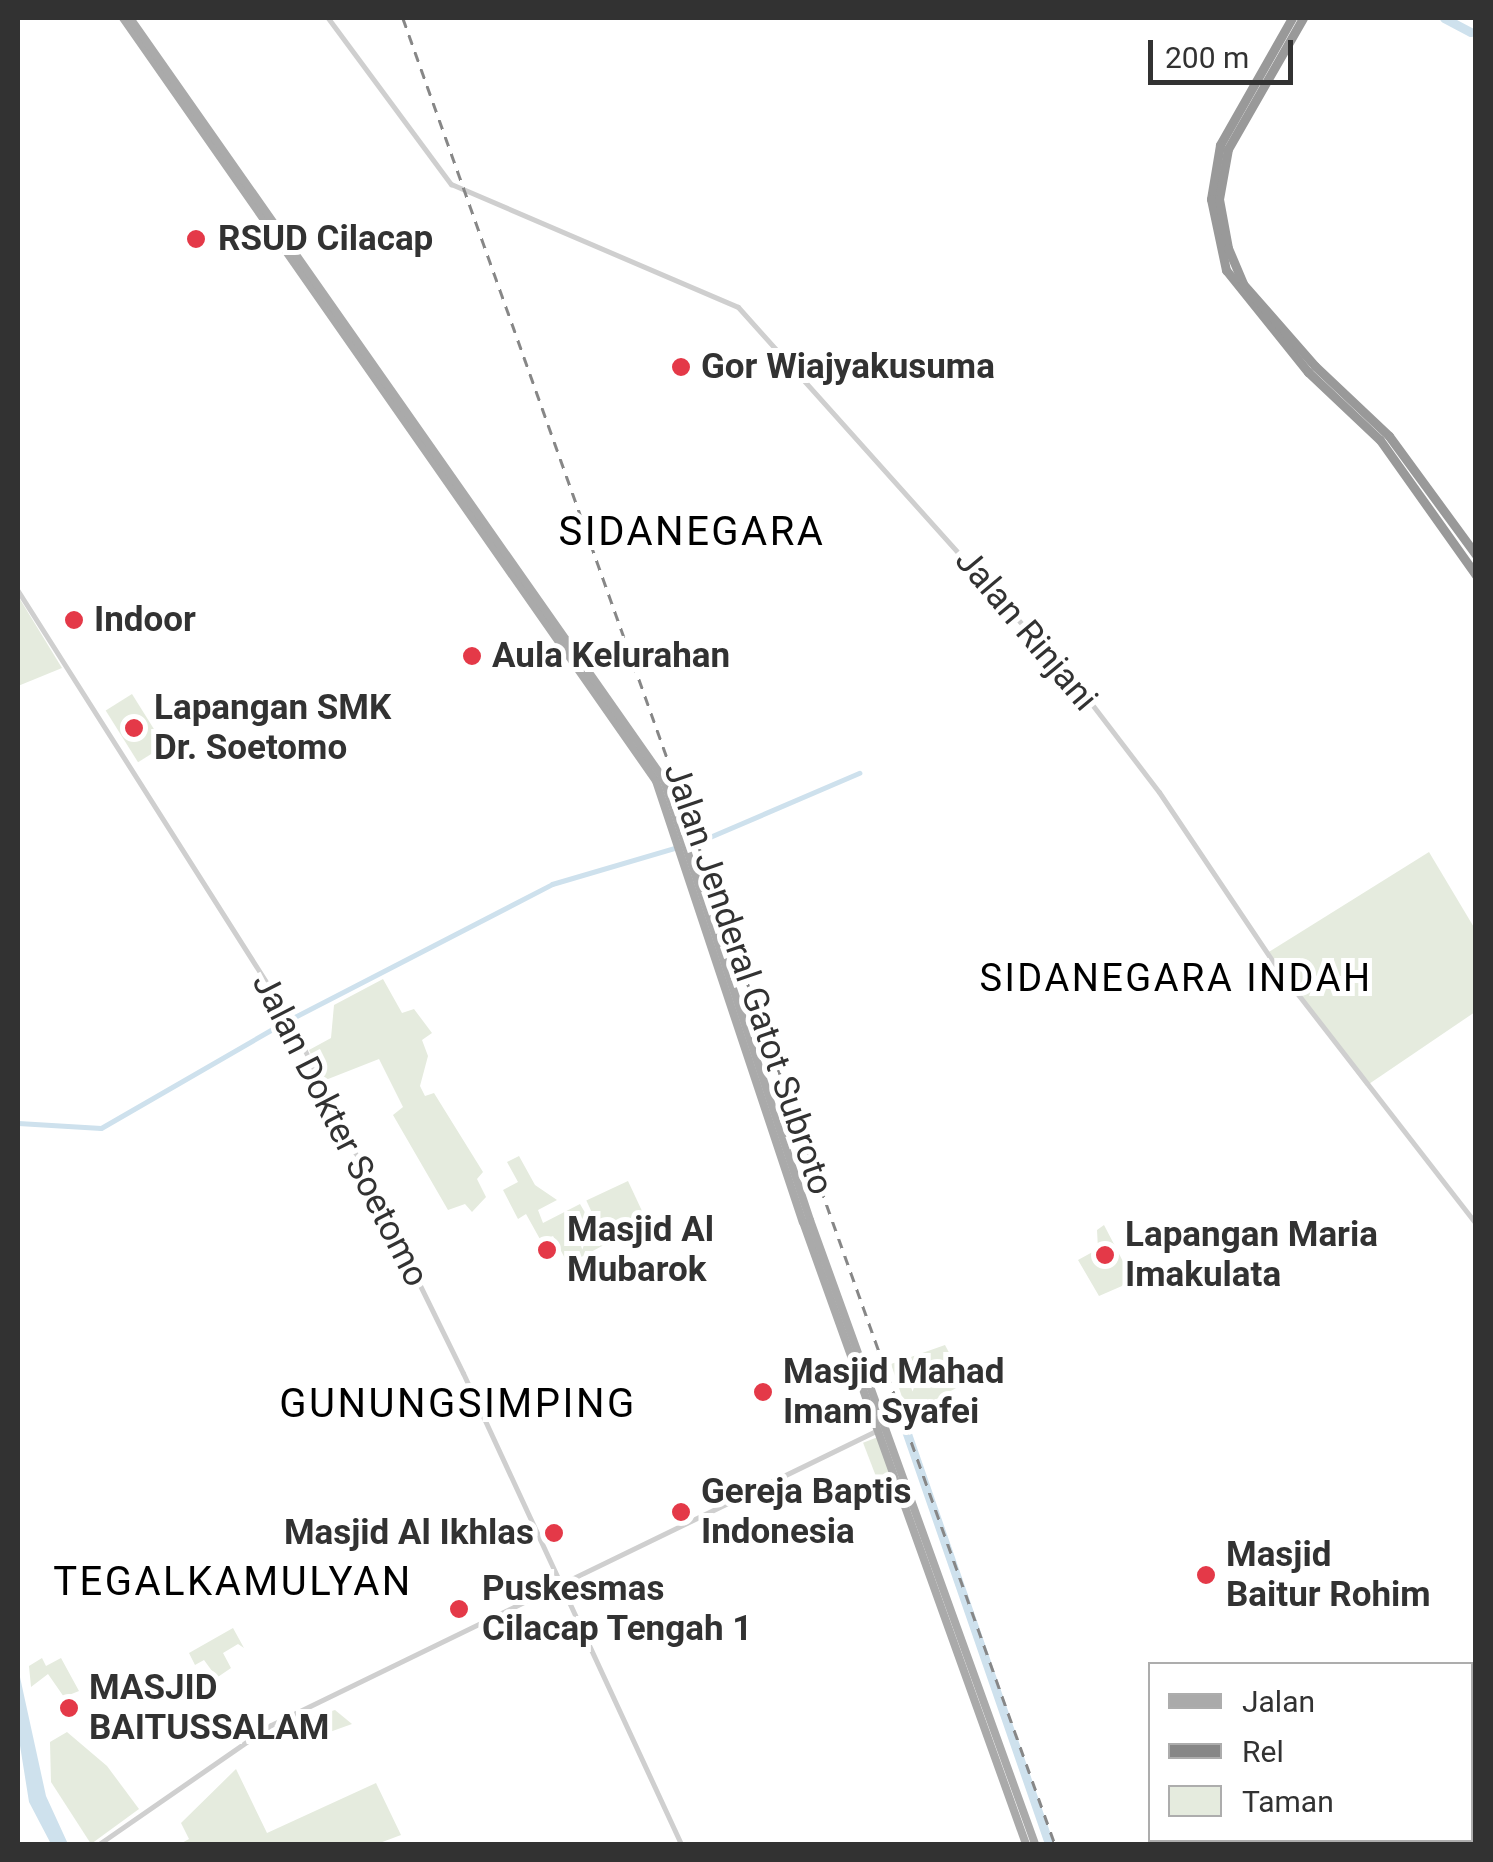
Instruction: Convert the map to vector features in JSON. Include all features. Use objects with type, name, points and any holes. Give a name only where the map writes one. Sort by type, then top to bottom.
[{"type":"highway","points":[[1292,18],[1232,119],[1216,176],[1220,249],[1237,289],[1450,515],[1476,555]]},
{"type":"highway","points":[[1216,176],[1234,132],[1304,18]]},
{"type":"highway","points":[[1411,472],[1475,571]]},
{"type":"highway","points":[[1441,523],[1450,515]]},
{"type":"main road","name":"Jalan Jenderal Gatot Subroto","points":[[126,18],[656,764],[742,1032],[1026,1844]]},
{"type":"main road","name":"Jalan Jenderal Gatot Subroto","points":[[881,1429],[1034,1844]]},
{"type":"street","name":"Jalan Rinjani","points":[[328,18],[452,184],[738,307],[1080,690],[1159,792],[1276,966],[1476,1224]]},
{"type":"street","name":"Jalan Dokter Soetomo","points":[[18,591],[289,1018],[681,1844]]},
{"type":"street","points":[[99,1844],[259,1732],[881,1429]]},
{"type":"green space","points":[[18,596],[62,668],[18,686]]},
{"type":"green space","name":"Lapangan SMK Dr. Soetomo","points":[[132,694],[164,746],[138,762],[106,710]]},
{"type":"green space","points":[[1429,852],[1475,929],[1475,1012],[1366,1086],[1267,953]]},
{"type":"green space","points":[[383,979],[402,1013],[414,1009],[432,1033],[422,1040],[428,1056],[420,1086],[425,1096],[434,1093],[483,1172],[477,1179],[486,1197],[472,1212],[465,1204],[448,1210],[393,1115],[403,1107],[379,1059],[323,1081],[309,1050],[331,1038],[334,1005]]},
{"type":"green space","points":[[519,1156],[535,1185],[557,1200],[538,1210],[543,1223],[580,1204],[604,1245],[568,1264],[553,1236],[541,1241],[526,1214],[518,1219],[503,1190],[518,1182],[507,1162]]},
{"type":"green space","points":[[628,1181],[648,1224],[606,1243],[586,1200]]},
{"type":"green space","name":"Lapangan Maria Imakulata","points":[[1104,1225],[1129,1273],[1122,1286],[1099,1296],[1078,1260],[1098,1249],[1097,1230]]},
{"type":"green space","points":[[945,1345],[965,1383],[908,1415],[891,1364]]},
{"type":"green space","points":[[878,1437],[895,1482],[880,1488],[863,1443]]},
{"type":"green space","points":[[233,1628],[244,1648],[238,1644],[223,1653],[231,1668],[209,1683],[206,1676],[212,1671],[204,1660],[195,1665],[189,1653]]},
{"type":"green space","points":[[42,1658],[46,1666],[61,1658],[79,1691],[64,1697],[48,1674],[31,1687],[29,1666]]},
{"type":"green space","points":[[335,1710],[352,1724],[313,1738],[303,1720]]},
{"type":"green space","points":[[67,1732],[107,1766],[139,1809],[91,1844],[51,1782],[50,1742]]},
{"type":"green space","points":[[236,1769],[267,1833],[376,1783],[401,1835],[377,1844],[180,1844],[189,1839],[181,1823]]},
{"type":"water","points":[[18,1668],[46,1796],[68,1844],[51,1844],[29,1802],[18,1733]]},
{"type":"waterway","points":[[1444,18],[1470,32]]},
{"type":"waterway","points":[[18,1123],[101,1128],[281,1024],[552,884],[705,839],[859,773]]},
{"type":"waterway","points":[[903,1422],[1049,1844]]},
{"type":"railway","points":[[403,18],[1055,1844]]},
{"type":"place","name":"RSUD Cilacap","points":[[196,239]]},
{"type":"place","name":"Gor Wiajyakusuma","points":[[681,367]]},
{"type":"place","name":"Indoor","points":[[74,620]]},
{"type":"place","name":"Aula Kelurahan","points":[[472,656]]},
{"type":"place","name":"Lapangan SMK Dr. Soetomo","points":[[134,728]]},
{"type":"place","name":"Masjid Al Mubarok","points":[[547,1250]]},
{"type":"place","name":"Lapangan Maria Imakulata","points":[[1105,1255]]},
{"type":"place","name":"Masjid Mahad Imam Syafei","points":[[763,1392]]},
{"type":"place","name":"Gereja Baptis Indonesia","points":[[681,1512]]},
{"type":"place","name":"Masjid Al Ikhlas","points":[[554,1533]]},
{"type":"place","name":"Masjid Baitur Rohim","points":[[1206,1575]]},
{"type":"place","name":"Puskesmas Cilacap Tengah 1","points":[[459,1609]]},
{"type":"place","name":"MASJID BAITUSSALAM","points":[[69,1708]]},
{"type":"district","name":"SIDANEGARA","points":[[692,532]]},
{"type":"district","name":"SIDANEGARA INDAH","points":[[1176,979]]},
{"type":"district","name":"GUNUNGSIMPING","points":[[458,1404]]},
{"type":"district","name":"TEGALKAMULYAN","points":[[233,1582]]}]
